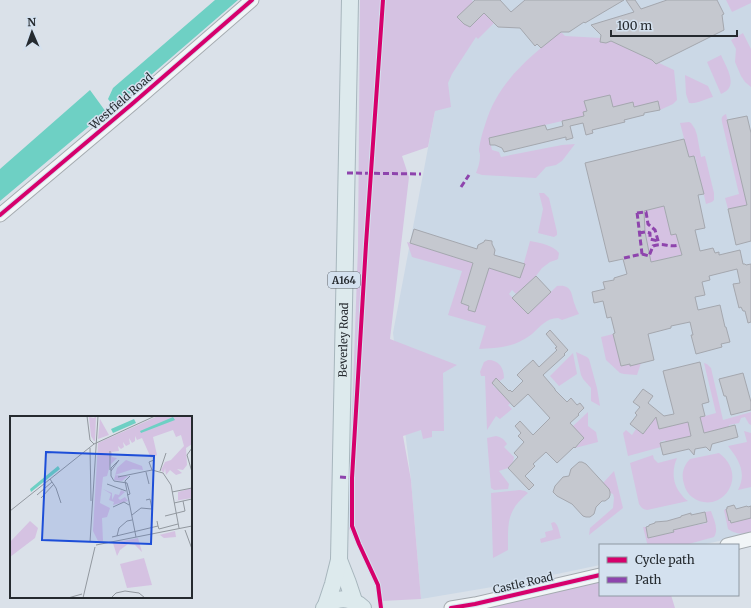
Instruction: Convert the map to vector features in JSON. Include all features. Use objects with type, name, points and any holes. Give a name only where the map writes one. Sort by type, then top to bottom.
[{"type":"highway","name":"Beverley Road","points":[[325,607],[339,560],[350,0]]},
{"type":"highway","name":"Beverley Road","points":[[339,560],[348,583],[361,606]]},
{"type":"highway","name":"A164","points":[[325,607],[340,599],[347,599],[361,606]]},
{"type":"street","name":"Westfield Road","points":[[0,215],[132,104],[252,0]]},
{"type":"street","points":[[731,544],[751,539]]},
{"type":"street","name":"Castle Road","points":[[451,608],[475,604],[599,575]]},
{"type":"shaded area","points":[[215,0],[238,0],[114,107],[108,99],[113,88]]},
{"type":"shaded area","points":[[360,0],[472,0],[470,27],[484,13],[494,23],[478,39],[476,37],[452,74],[448,83],[451,107],[435,111],[428,147],[402,156],[409,177],[390,339],[457,365],[443,373],[444,431],[432,431],[432,437],[423,439],[421,430],[403,436],[411,480],[421,599],[382,601],[349,528],[358,248]]},
{"type":"shaded area","points":[[420,0],[751,0],[751,534],[706,544],[599,544],[599,565],[504,585],[421,599],[411,480],[393,333],[435,111]]},
{"type":"shaded area","points":[[726,0],[751,0],[751,3],[732,12]]},
{"type":"shaded area","points":[[561,32],[565,36],[601,38],[601,42],[606,43],[611,41],[652,60],[656,64],[659,63],[674,70],[677,100],[673,104],[660,110],[613,107],[585,101],[587,111],[584,116],[489,138],[492,150],[499,152],[501,157],[562,145],[575,144],[562,161],[556,165],[546,167],[536,178],[482,175],[476,173],[480,160],[479,149],[482,134],[490,110],[497,96],[515,72]]},
{"type":"shaded area","points":[[743,33],[751,49],[751,87],[741,76],[735,62],[736,49],[731,40]]},
{"type":"shaded area","points":[[721,55],[731,82],[727,91],[721,94],[707,62]]},
{"type":"shaded area","points":[[685,75],[708,86],[713,97],[698,102],[689,103],[686,94]]},
{"type":"shaded area","points":[[90,90],[106,112],[0,201],[0,169]]},
{"type":"shaded area","points":[[726,114],[747,205],[728,209],[725,198],[739,194],[722,120],[722,117]]},
{"type":"shaded area","points":[[689,122],[695,129],[701,157],[705,156],[714,193],[714,200],[706,204],[695,156],[689,157],[680,123]]},
{"type":"shaded area","points":[[539,193],[544,193],[549,198],[557,232],[557,235],[554,237],[538,233],[543,209]]},
{"type":"shaded area","points":[[663,204],[671,234],[676,234],[679,245],[684,254],[651,262],[645,232],[644,211],[657,208]]},
{"type":"shaded area","points":[[530,241],[553,248],[559,253],[558,259],[550,262],[542,268],[536,276],[516,294],[512,290],[509,294],[528,314],[557,286],[566,287],[569,288],[579,314],[562,320],[554,318],[544,323],[529,336],[514,344],[479,349],[486,326],[448,315],[462,271],[412,257],[407,242],[473,263],[461,303],[469,306],[468,310],[475,312],[489,268],[520,277]]},
{"type":"shaded area","points":[[613,334],[621,366],[641,363],[637,375],[620,373],[606,360],[601,337]]},
{"type":"shaded area","points":[[576,352],[589,359],[600,406],[591,401],[591,388],[581,375]]},
{"type":"shaded area","points":[[573,353],[577,374],[559,386],[550,376]]},
{"type":"shaded area","points":[[488,360],[495,361],[502,368],[504,378],[493,386],[511,403],[508,405],[512,409],[500,419],[496,416],[487,430],[485,376],[481,376],[480,372],[484,362]]},
{"type":"shaded area","points":[[704,363],[711,368],[723,420],[751,412],[751,425],[745,417],[741,418],[739,423],[729,425],[729,427],[699,434],[703,427],[698,418],[716,413]]},
{"type":"shaded area","points":[[588,412],[588,426],[596,432],[598,442],[575,448],[580,443],[573,426]]},
{"type":"shaded area","points":[[656,417],[659,422],[657,423],[659,429],[678,424],[690,418],[697,435],[666,442],[665,440],[660,442],[661,447],[628,456],[623,433],[626,430],[632,435],[636,429],[643,434]]},
{"type":"shaded area","points":[[744,431],[751,433],[751,487],[738,490],[741,484],[742,472],[735,456],[728,446],[747,442]]},
{"type":"shaded area","points":[[496,436],[505,441],[507,444],[504,447],[514,457],[513,462],[508,468],[499,471],[509,484],[508,489],[494,490],[491,488],[487,438]]},
{"type":"shaded area","points":[[719,453],[728,463],[732,473],[732,483],[728,492],[721,498],[712,502],[702,502],[692,497],[686,490],[683,477],[684,468],[690,459]]},
{"type":"shaded area","points":[[653,455],[654,459],[658,463],[677,458],[674,467],[674,481],[678,490],[688,501],[647,510],[640,506],[630,463]]},
{"type":"shaded area","points":[[614,471],[623,508],[589,535],[590,528],[613,508],[613,494],[610,493],[609,489],[603,483]]},
{"type":"shaded area","points":[[520,490],[528,493],[512,512],[508,533],[508,550],[493,558],[491,493]]},
{"type":"shaded area","points":[[726,509],[731,523],[751,518],[751,532],[740,534],[728,529],[724,510]]},
{"type":"shaded area","points":[[711,511],[715,521],[716,531],[714,537],[689,544],[648,544],[643,527],[646,527],[649,538],[674,532],[671,521],[679,518],[681,528],[707,523],[705,512]]},
{"type":"shaded area","points":[[554,522],[558,527],[561,538],[541,543],[540,539],[546,537],[545,532],[553,530],[551,523]]},
{"type":"shaded area","points":[[599,581],[599,596],[671,596],[675,608],[488,608],[487,607]]},
{"type":"building","points":[[475,0],[500,0],[511,12],[525,0],[624,0],[569,32],[561,32],[541,48],[537,44],[535,46],[520,28],[498,27],[484,13],[470,27],[464,24],[457,17]]},
{"type":"building","points":[[626,0],[635,0],[641,9],[667,0],[717,0],[724,14],[722,15],[724,30],[656,64],[652,60],[611,41],[606,43],[600,42],[601,35],[591,25],[634,12]]},
{"type":"building","points":[[610,95],[613,107],[633,102],[634,107],[658,101],[660,110],[644,113],[644,115],[624,120],[625,122],[592,130],[593,133],[586,135],[583,123],[570,126],[573,138],[566,140],[566,137],[504,152],[502,148],[495,145],[490,145],[489,138],[545,125],[547,130],[563,126],[562,121],[584,116],[583,112],[587,111],[584,101]]},
{"type":"building","points":[[747,116],[751,133],[751,241],[736,245],[728,209],[747,205],[727,120]]},
{"type":"building","points":[[684,139],[689,157],[694,156],[704,194],[698,195],[705,228],[695,230],[700,251],[713,248],[715,253],[719,252],[719,255],[740,250],[743,264],[751,264],[751,322],[748,323],[745,311],[743,311],[741,307],[739,308],[733,284],[740,283],[737,269],[709,276],[710,280],[702,282],[705,295],[695,297],[698,310],[720,305],[730,342],[721,344],[722,347],[696,354],[691,335],[693,335],[690,322],[671,326],[671,328],[648,334],[654,360],[630,366],[630,364],[621,366],[613,334],[615,333],[611,317],[607,318],[603,301],[594,303],[592,292],[605,289],[603,282],[614,280],[614,278],[627,274],[623,259],[609,262],[585,163]],"holes":[[[664,206],[671,235],[676,234],[682,255],[651,262],[645,232],[644,211]]]},
{"type":"building","points":[[414,229],[477,249],[478,245],[485,240],[492,241],[495,250],[494,255],[525,264],[520,278],[489,268],[475,312],[468,310],[469,306],[461,303],[473,263],[410,243]]},
{"type":"building","points":[[536,276],[551,292],[528,314],[512,298]]},
{"type":"building","points":[[550,330],[568,350],[564,354],[565,355],[543,375],[567,402],[571,398],[577,405],[580,403],[584,408],[570,423],[584,438],[575,448],[574,447],[557,463],[546,452],[533,464],[535,466],[525,476],[534,485],[529,490],[508,468],[518,457],[514,453],[524,442],[518,436],[521,433],[515,426],[520,421],[533,435],[550,418],[528,394],[514,407],[492,383],[496,378],[509,391],[510,390],[512,392],[523,381],[517,375],[522,370],[533,360],[539,367],[557,350],[555,348],[557,347],[546,334]]},
{"type":"building","points":[[700,362],[709,402],[702,404],[705,416],[700,417],[704,433],[735,425],[738,437],[712,444],[710,451],[706,447],[695,449],[694,455],[689,449],[663,455],[660,443],[691,436],[688,422],[659,429],[656,417],[643,434],[630,424],[637,415],[635,413],[640,407],[633,402],[643,389],[653,396],[648,403],[664,416],[674,414],[663,371]]},
{"type":"building","points":[[743,373],[751,402],[751,410],[731,415],[726,396],[724,396],[719,379]]},
{"type":"building","points":[[579,462],[586,464],[610,492],[609,498],[602,501],[596,507],[594,514],[590,517],[583,516],[572,504],[557,496],[553,492],[555,486],[563,477],[569,476],[571,469]]},
{"type":"building","points":[[734,505],[736,509],[751,506],[751,518],[731,523],[730,520],[729,521],[726,509],[727,507]]},
{"type":"building","points":[[705,512],[707,522],[648,538],[646,527],[655,522],[667,521],[691,513],[691,515]]},
{"type":"marked path","points":[[347,173],[421,174]]},
{"type":"marked path","points":[[461,187],[469,175]]},
{"type":"marked path","points":[[624,258],[642,254],[637,212]]},
{"type":"marked path","points":[[637,213],[646,212],[648,224],[655,230],[659,244]]},
{"type":"marked path","points":[[639,233],[650,233],[650,239],[658,241]]},
{"type":"marked path","points":[[642,254],[649,256],[653,246],[657,245],[679,245]]},
{"type":"marked path","points":[[340,477],[352,478]]},
{"type":"cycle path","points":[[0,215],[132,104],[252,0]]},
{"type":"cycle path","points":[[381,608],[378,585],[352,526],[352,478],[383,0]]},
{"type":"cycle path","points":[[451,608],[475,604],[599,575]]}]
